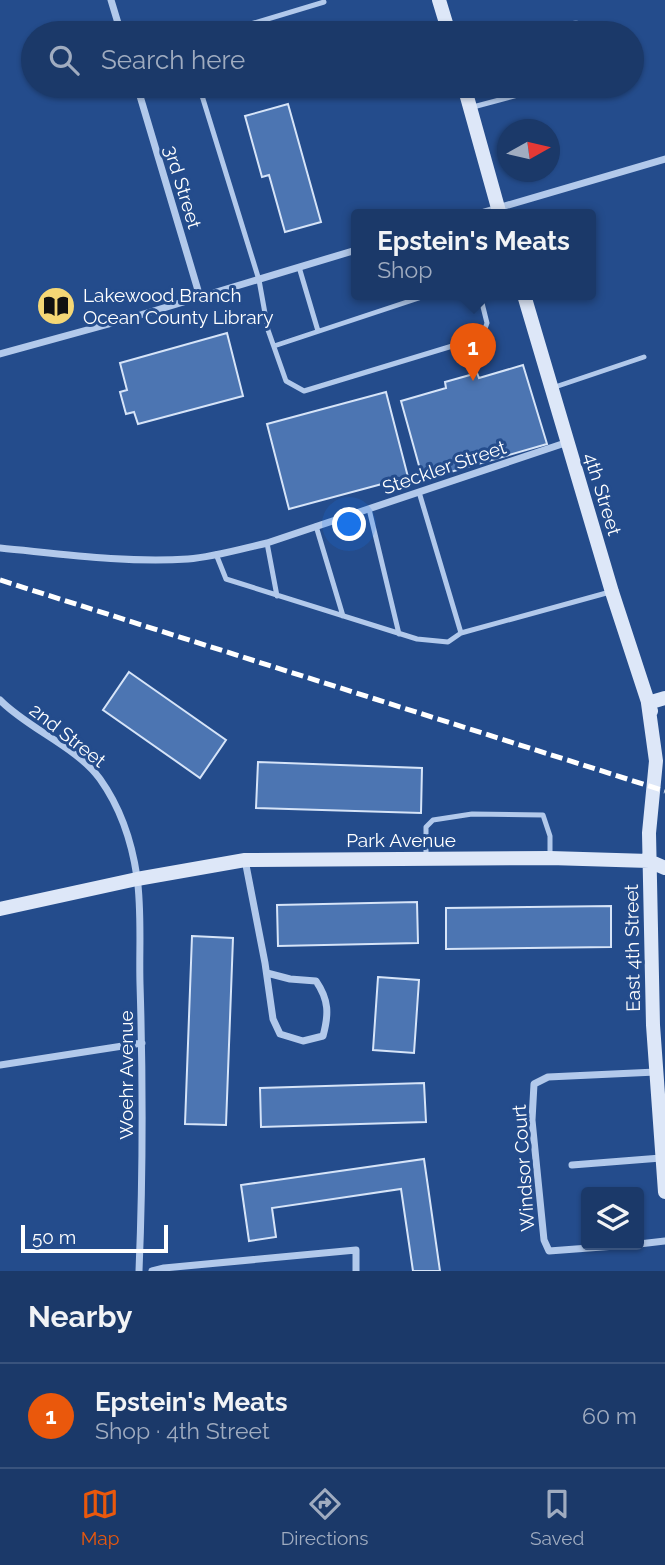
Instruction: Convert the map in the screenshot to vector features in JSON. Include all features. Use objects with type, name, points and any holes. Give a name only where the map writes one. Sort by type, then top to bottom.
[{"type":"street","points":[[111,0],[117,21]]},
{"type":"street","points":[[439,0],[445,21]]},
{"type":"street","name":"3rd Street","points":[[140,98],[200,297]]},
{"type":"street","points":[[467,98],[498,209]]},
{"type":"street","points":[[505,209],[665,159]]},
{"type":"street","points":[[0,354],[351,251]]},
{"type":"street","name":"4th Street","points":[[526,300],[612,592],[648,703]]},
{"type":"street","name":"Steckler Street","points":[[0,548],[124,559],[189,559],[216,554],[267,543],[568,442]]},
{"type":"street","points":[[665,698],[648,703],[665,749]]},
{"type":"street","name":"2nd Street","points":[[0,700],[9,710],[65,748],[98,776],[117,806],[130,843],[137,879]]},
{"type":"street","name":"East 4th Street","points":[[648,703],[656,761],[649,861],[656,1072],[665,1192]]},
{"type":"street","name":"Park Avenue","points":[[0,909],[137,879],[245,860],[550,859],[649,861],[665,868]]},
{"type":"street","points":[[245,860],[273,1019],[280,1034],[303,1041],[323,1036],[327,1020],[326,995],[316,981],[290,979],[267,973]]},
{"type":"street","name":"Woehr Avenue","points":[[137,879],[142,1043],[139,1271]]},
{"type":"street","points":[[0,1065],[142,1043]]},
{"type":"street","name":"Windsor Court","points":[[581,1249],[550,1251],[544,1240],[532,1120],[534,1084],[548,1077],[656,1072]]},
{"type":"street","points":[[572,1165],[661,1158]]},
{"type":"street","points":[[644,1243],[665,1241]]},
{"type":"street","points":[[152,1271],[356,1250],[356,1271]]},
{"type":"lane","points":[[260,21],[324,2]]},
{"type":"lane","points":[[203,98],[259,279],[274,346],[286,381],[303,391],[482,337],[487,323],[481,300]]},
{"type":"lane","points":[[470,107],[505,98]]},
{"type":"lane","points":[[299,267],[318,331]]},
{"type":"lane","points":[[274,346],[413,300]]},
{"type":"lane","points":[[552,388],[644,357]]},
{"type":"lane","points":[[419,492],[461,633]]},
{"type":"lane","points":[[369,509],[399,634]]},
{"type":"lane","points":[[316,526],[343,616]]},
{"type":"lane","points":[[267,543],[278,596]]},
{"type":"lane","points":[[216,554],[226,579],[416,639],[449,642],[461,633],[612,592]]},
{"type":"lane","points":[[426,860],[426,828],[433,820],[472,814],[543,815],[550,836],[550,859]]},
{"type":"building","points":[[288,104],[321,222],[285,232],[269,175],[262,177],[245,116]]},
{"type":"building","points":[[227,333],[243,396],[138,424],[134,412],[126,414],[120,392],[127,390],[120,363]]},
{"type":"building","points":[[523,365],[547,444],[423,480],[401,401],[446,388],[445,382],[477,373],[479,378]]},
{"type":"building","points":[[386,392],[408,477],[289,509],[267,424]]},
{"type":"building","points":[[129,672],[226,740],[200,778],[103,710]]},
{"type":"building","points":[[258,762],[422,768],[421,813],[256,808]]},
{"type":"building","points":[[417,902],[418,943],[278,946],[277,905]]},
{"type":"building","points":[[611,906],[611,947],[446,949],[446,908]]},
{"type":"building","points":[[192,936],[233,938],[226,1125],[185,1124]]},
{"type":"building","points":[[378,977],[419,980],[414,1053],[373,1050]]},
{"type":"building","points":[[424,1083],[426,1122],[261,1127],[260,1088]]},
{"type":"building","points":[[424,1159],[440,1271],[413,1271],[401,1189],[272,1208],[276,1237],[249,1241],[241,1185]]},
{"type":"railway","points":[[0,580],[665,791]]},
{"type":"place","name":"Lakewood Branch Ocean County Library","points":[[56,306]]},
{"type":"place","name":"Epstein's Meats","points":[[473,381]]}]
